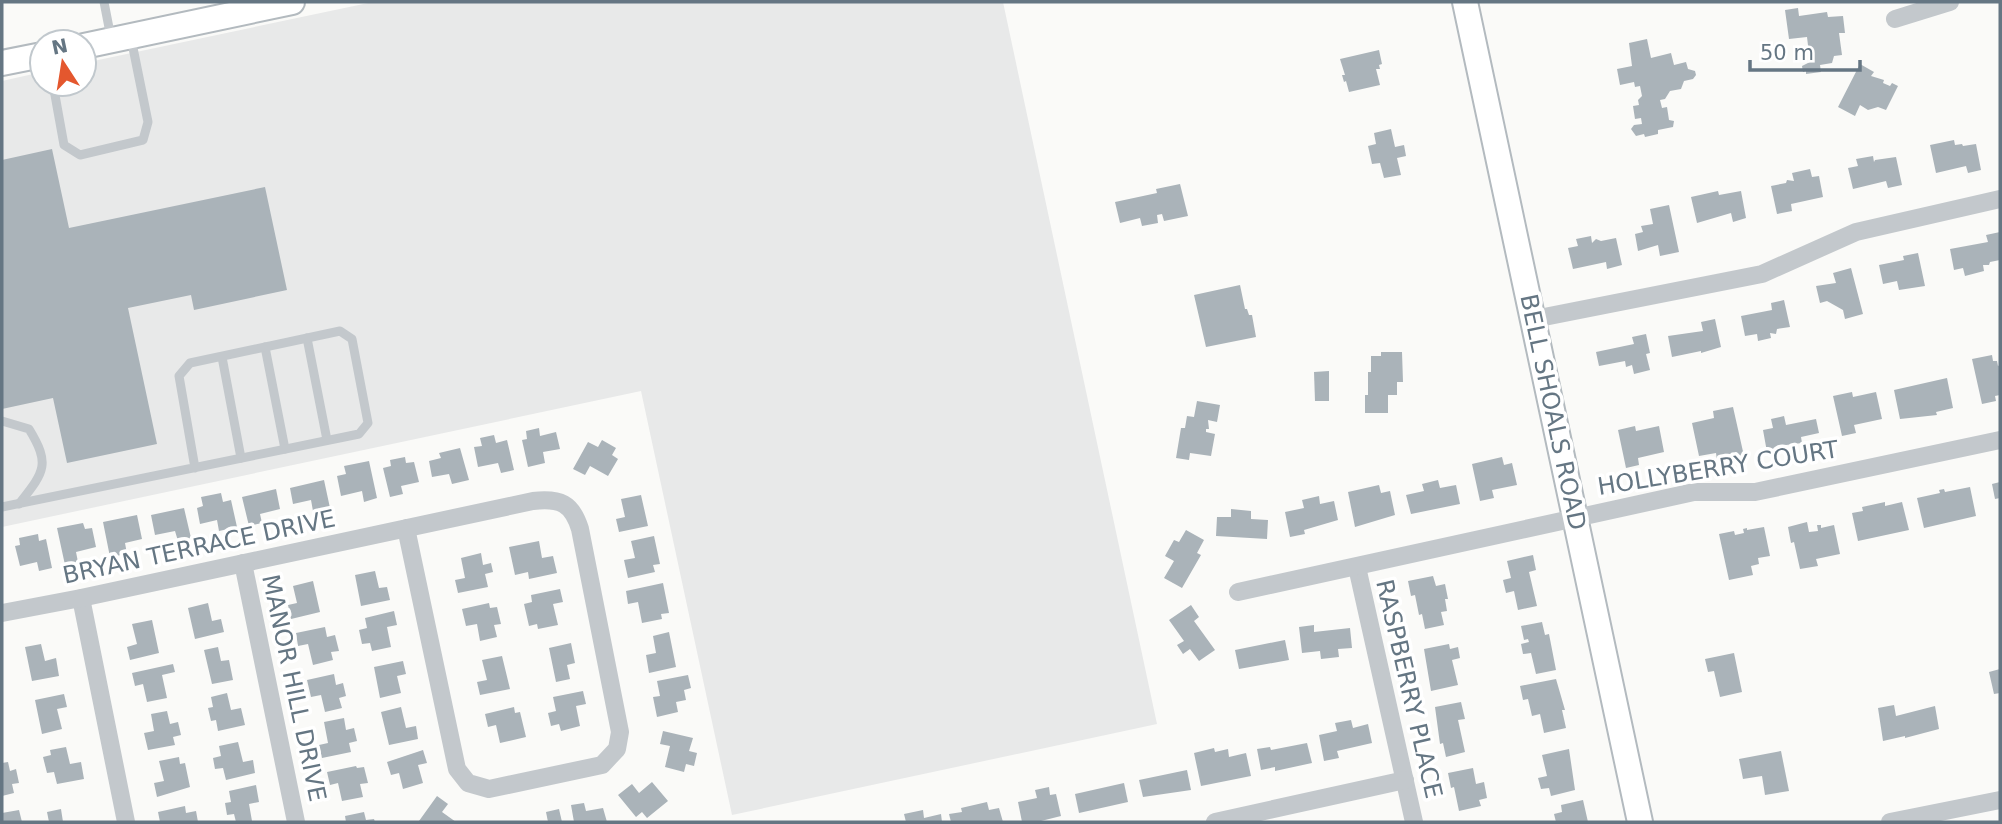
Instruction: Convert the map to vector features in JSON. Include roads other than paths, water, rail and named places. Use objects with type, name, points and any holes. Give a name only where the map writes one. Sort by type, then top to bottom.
[{"type":"main road","points":[[98,43],[292,2]]},
{"type":"main road","name":"BELL SHOALS ROAD","points":[[1465,2],[1640,822]]},
{"type":"main road","points":[[2,64],[28,58]]},
{"type":"street","points":[[1895,19],[1950,2]]},
{"type":"street","points":[[1534,319],[1762,274],[1856,232],[2000,199]]},
{"type":"street","name":"HOLLYBERRY COURT","points":[[1238,592],[1694,492],[1755,492],[2000,440]]},
{"type":"street","name":"BRYAN TERRACE DRIVE","points":[[2,613],[545,499],[555,500],[571,510],[580,529],[620,732],[617,750],[602,765],[489,789],[468,783],[457,769],[407,528]]},
{"type":"street","name":"MANOR HILL DRIVE","points":[[243,563],[296,822]]},
{"type":"street","name":"RASPBERRY PLACE","points":[[1357,567],[1414,822]]},
{"type":"street","points":[[80,598],[126,822]]},
{"type":"street","points":[[1215,822],[1405,780]]},
{"type":"street","points":[[1890,822],[2000,800]]},
{"type":"lane","points":[[56,98],[64,145],[80,155],[143,140],[148,122],[121,38],[104,2]]},
{"type":"lane","points":[[2,507],[359,434],[368,423],[352,339],[340,331],[190,363],[180,376],[195,467]]},
{"type":"lane","points":[[307,338],[327,440]]},
{"type":"lane","points":[[265,347],[285,449]]},
{"type":"lane","points":[[222,356],[242,458]]},
{"type":"lane","points":[[2,421],[29,429],[43,451],[40,478],[19,504]]}]
